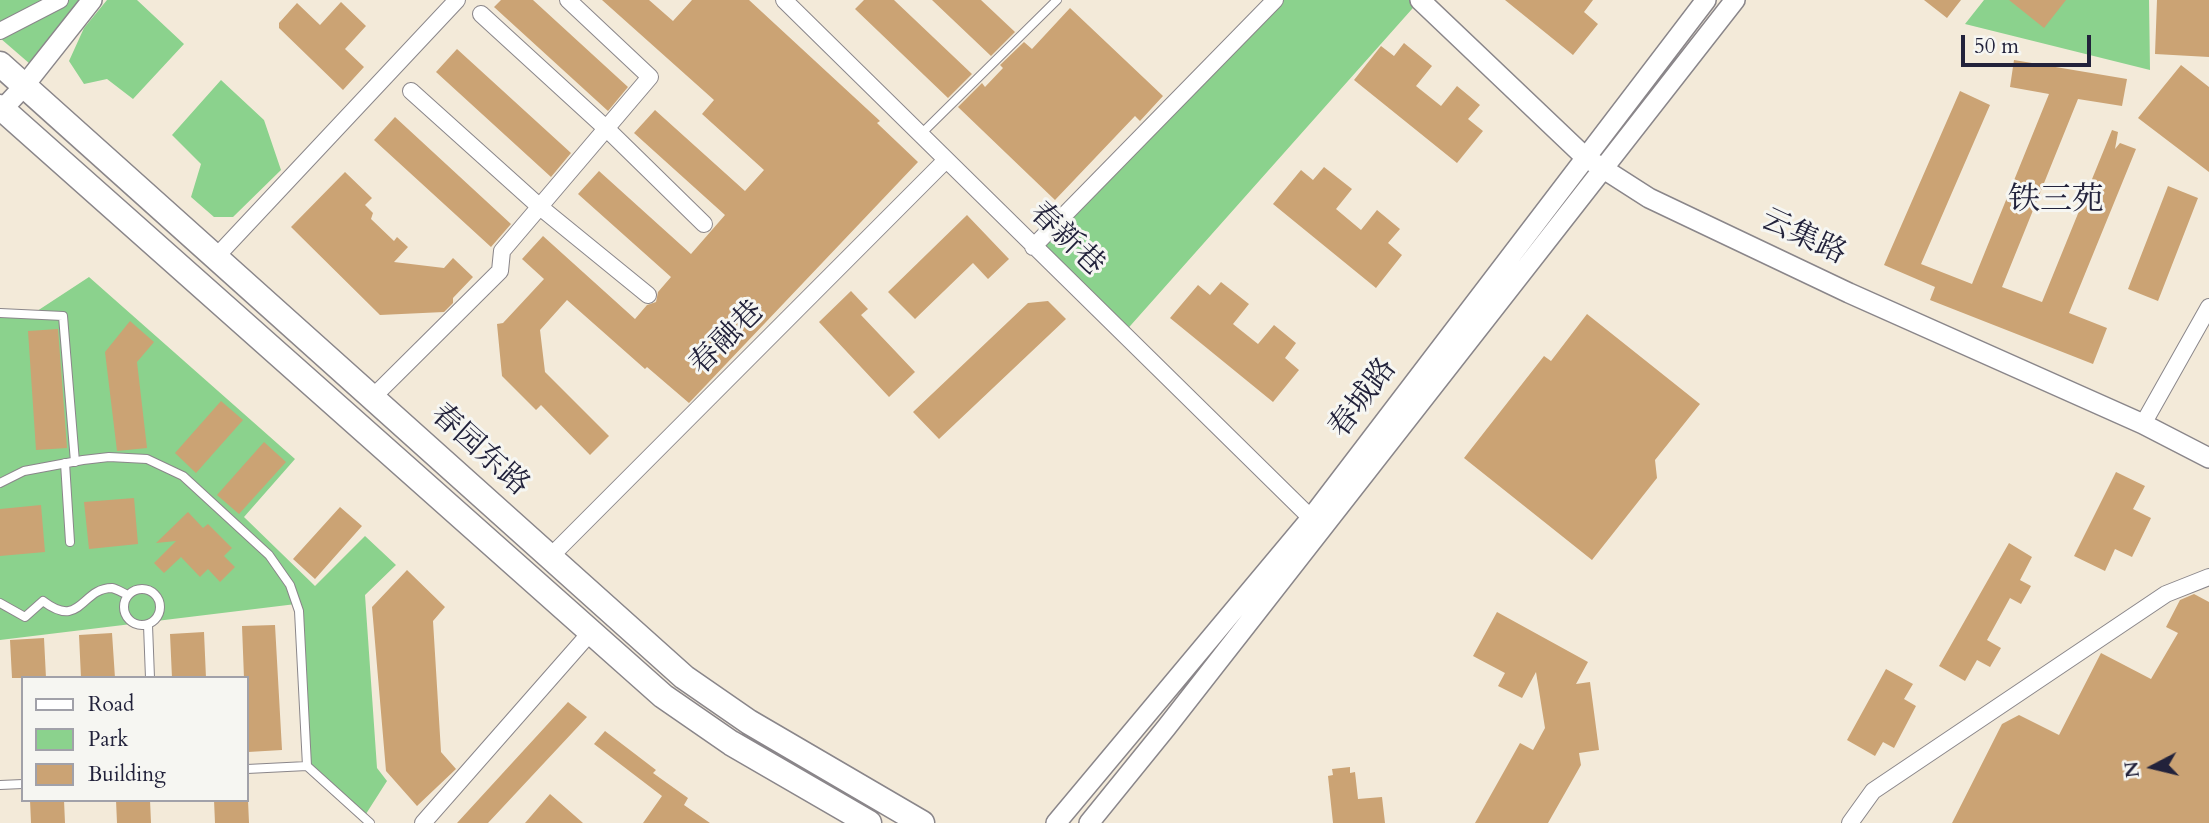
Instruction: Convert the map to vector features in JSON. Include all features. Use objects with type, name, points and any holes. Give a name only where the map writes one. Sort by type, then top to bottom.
[{"type":"main road","name":"春园东路","points":[[0,64],[684,677],[748,722],[922,823]]},
{"type":"main road","name":"春园东路","points":[[1,110],[663,696],[731,743],[869,823]]},
{"type":"street","points":[[0,31],[60,0]]},
{"type":"street","points":[[1,110],[24,86],[92,0]]},
{"type":"street","points":[[216,257],[457,0]]},
{"type":"street","points":[[372,398],[500,271],[502,251],[650,77],[568,0]]},
{"type":"street","name":"春新巷","points":[[784,0],[1311,518]]},
{"type":"street","points":[[1033,247],[1275,0]]},
{"type":"street","name":"云集路","points":[[1420,0],[1585,157],[1650,198],[1837,287],[2143,424],[2209,458]]},
{"type":"street","name":"春城路","points":[[1056,823],[1311,518],[1706,0]]},
{"type":"street","name":"春城路","points":[[1089,823],[1735,0]]},
{"type":"street","points":[[481,15],[606,129],[704,224]]},
{"type":"street","points":[[411,91],[540,207],[648,295]]},
{"type":"street","name":"春融巷","points":[[550,557],[946,160]]},
{"type":"street","points":[[2143,424],[2209,307]]},
{"type":"street","points":[[1850,823],[1873,791],[2166,594],[2209,577]]},
{"type":"street","points":[[423,823],[590,632]]},
{"type":"lane","points":[[920,135],[1057,0]]},
{"type":"lane","points":[[0,313],[63,316],[71,542]]},
{"type":"lane","points":[[0,482],[24,471],[70,463],[109,457],[147,459],[183,476],[269,555],[290,585],[299,611],[307,766],[370,823]]},
{"type":"lane","points":[[0,603],[26,617],[43,601],[55,610],[69,612],[79,608],[97,592],[114,588],[128,595]]},
{"type":"lane","points":[[144,588],[150,590],[159,598],[158,617],[148,625],[136,624],[127,617],[124,606],[128,595],[144,588]]},
{"type":"lane","points":[[148,625],[150,676]]},
{"type":"lane","points":[[248,769],[307,766]]},
{"type":"lane","points":[[0,785],[21,784]]},
{"type":"green space","points":[[0,0],[92,0],[37,70],[0,38]]},
{"type":"green space","points":[[107,0],[137,0],[184,44],[133,99],[107,79],[84,84],[69,61],[84,28]]},
{"type":"green space","points":[[1275,0],[1420,0],[1123,334],[1033,247]]},
{"type":"green space","points":[[1984,0],[2149,0],[2150,70],[1965,24]]},
{"type":"green space","points":[[221,80],[264,120],[281,170],[233,217],[214,217],[191,197],[201,164],[172,135]]},
{"type":"green space","points":[[89,277],[295,459],[244,517],[315,586],[365,536],[396,565],[365,595],[377,768],[387,781],[364,817],[307,766],[296,604],[0,640],[0,313],[31,315]]},
{"type":"building","points":[[501,0],[533,0],[628,87],[608,111],[494,7]]},
{"type":"building","points":[[602,0],[649,0],[673,21],[692,0],[749,0],[880,121],[877,123],[918,162],[689,403],[647,367],[645,369],[567,300],[540,330],[545,372],[609,436],[590,455],[541,405],[536,410],[502,376],[497,324],[503,323],[544,279],[522,259],[543,236],[635,319],[647,305],[656,302],[658,292],[671,277],[578,194],[599,171],[691,254],[725,215],[634,133],[655,110],[745,191],[764,170],[702,114],[714,100]]},
{"type":"building","points":[[864,0],[894,0],[972,74],[948,98],[855,9]]},
{"type":"building","points":[[932,0],[981,0],[1015,32],[991,56]]},
{"type":"building","points":[[1505,0],[1593,0],[1584,12],[1598,24],[1573,55]]},
{"type":"building","points":[[1924,0],[1961,0],[1947,18]]},
{"type":"building","points":[[2009,0],[2066,0],[2044,28]]},
{"type":"building","points":[[2157,0],[2209,0],[2209,57],[2155,54]]},
{"type":"building","points":[[341,2],[366,26],[345,49],[364,67],[343,90],[279,28],[279,23],[297,3],[320,25]]},
{"type":"building","points":[[1070,8],[1163,96],[1140,121],[1135,116],[1055,200],[958,107],[982,83],[985,87],[1003,68],[1000,65],[1024,42],[1032,49]]},
{"type":"building","points":[[1404,43],[1432,66],[1416,86],[1441,106],[1457,86],[1480,105],[1468,119],[1483,131],[1457,163],[1354,80],[1381,46],[1394,56]]},
{"type":"building","points":[[457,49],[571,153],[551,177],[436,72]]},
{"type":"building","points":[[2014,60],[2127,79],[2122,106],[2078,99],[2002,287],[2042,302],[2112,130],[2118,132],[2115,149],[2120,143],[2136,149],[2069,313],[2107,328],[2093,364],[1930,300],[1935,287],[1884,265],[1960,91],[1990,105],[1921,264],[1972,284],[2049,94],[2010,87]]},
{"type":"building","points":[[2181,65],[2209,87],[2209,172],[2138,118]]},
{"type":"building","points":[[395,117],[511,224],[491,247],[374,140]]},
{"type":"building","points":[[1324,167],[1352,189],[1336,209],[1361,230],[1377,210],[1400,229],[1388,243],[1402,255],[1376,288],[1273,204],[1301,170],[1313,180]]},
{"type":"building","points":[[345,172],[372,198],[365,205],[373,213],[371,219],[394,241],[397,237],[408,247],[394,262],[444,268],[453,258],[473,277],[444,312],[380,315],[291,227]]},
{"type":"building","points":[[2168,186],[2198,198],[2158,301],[2128,289]]},
{"type":"building","points":[[967,215],[1009,259],[988,279],[973,263],[915,319],[888,292]]},
{"type":"building","points":[[1221,282],[1249,304],[1233,324],[1258,344],[1274,325],[1296,343],[1285,358],[1299,370],[1273,402],[1170,318],[1198,285],[1210,295]]},
{"type":"building","points":[[851,291],[868,309],[861,315],[915,372],[889,397],[819,322]]},
{"type":"building","points":[[1048,301],[1066,319],[939,439],[913,412],[1028,303]]},
{"type":"building","points":[[1587,314],[1700,404],[1655,460],[1657,478],[1592,560],[1464,458],[1544,356],[1551,361]]},
{"type":"building","points":[[130,321],[154,342],[137,362],[147,448],[117,451],[105,352]]},
{"type":"building","points":[[58,329],[67,448],[36,450],[28,331]]},
{"type":"building","points":[[221,401],[243,420],[196,473],[175,453]]},
{"type":"building","points":[[264,442],[286,462],[239,514],[217,495]]},
{"type":"building","points":[[2116,472],[2145,486],[2133,509],[2151,518],[2132,557],[2115,549],[2105,571],[2074,556]]},
{"type":"building","points":[[134,498],[138,544],[89,549],[84,502]]},
{"type":"building","points":[[41,505],[45,552],[0,556],[0,509]]},
{"type":"building","points":[[340,507],[362,526],[315,579],[293,559]]},
{"type":"building","points":[[188,512],[203,528],[208,524],[232,548],[224,556],[235,567],[220,582],[208,569],[200,577],[181,557],[164,573],[154,563],[176,541],[156,543]]},
{"type":"building","points":[[2009,543],[2032,557],[2020,580],[2031,586],[2021,604],[2010,598],[1987,640],[2001,648],[1990,667],[1977,660],[1965,681],[1939,666]]},
{"type":"building","points":[[407,570],[445,607],[433,621],[441,752],[456,769],[417,806],[386,771],[372,607]]},
{"type":"building","points":[[2194,594],[2209,602],[2209,823],[1952,823],[2002,724],[2019,715],[2059,735],[2101,653],[2151,679],[2178,633],[2166,627],[2180,600]]},
{"type":"building","points":[[1497,612],[1588,662],[1576,684],[1590,682],[1599,750],[1579,753],[1581,765],[1548,823],[1475,823],[1520,743],[1533,750],[1545,728],[1536,672],[1522,698],[1498,686],[1505,673],[1473,656]]},
{"type":"building","points":[[275,625],[282,750],[248,752],[248,676],[244,676],[242,626]]},
{"type":"building","points":[[204,632],[206,676],[172,676],[170,634]]},
{"type":"building","points":[[112,633],[115,676],[81,676],[79,635]]},
{"type":"building","points":[[44,638],[46,676],[12,678],[10,640]]},
{"type":"building","points":[[1886,669],[1913,684],[1904,699],[1916,706],[1894,748],[1883,742],[1875,756],[1847,740]]},
{"type":"building","points":[[568,702],[587,717],[488,823],[457,823]]},
{"type":"building","points":[[605,731],[656,770],[653,773],[688,798],[684,805],[710,823],[643,823],[662,796],[594,744]]},
{"type":"building","points":[[1350,767],[1350,773],[1355,772],[1358,799],[1382,797],[1385,823],[1333,823],[1328,776],[1333,775],[1332,769]]},
{"type":"building","points":[[550,794],[583,823],[525,823]]},
{"type":"building","points":[[248,800],[249,823],[215,823],[214,802]]},
{"type":"building","points":[[30,802],[64,802],[65,823],[31,823]]},
{"type":"building","points":[[116,802],[150,802],[151,823],[117,823]]},
{"type":"district","name":"铁三苑","points":[[2056,202]]}]
